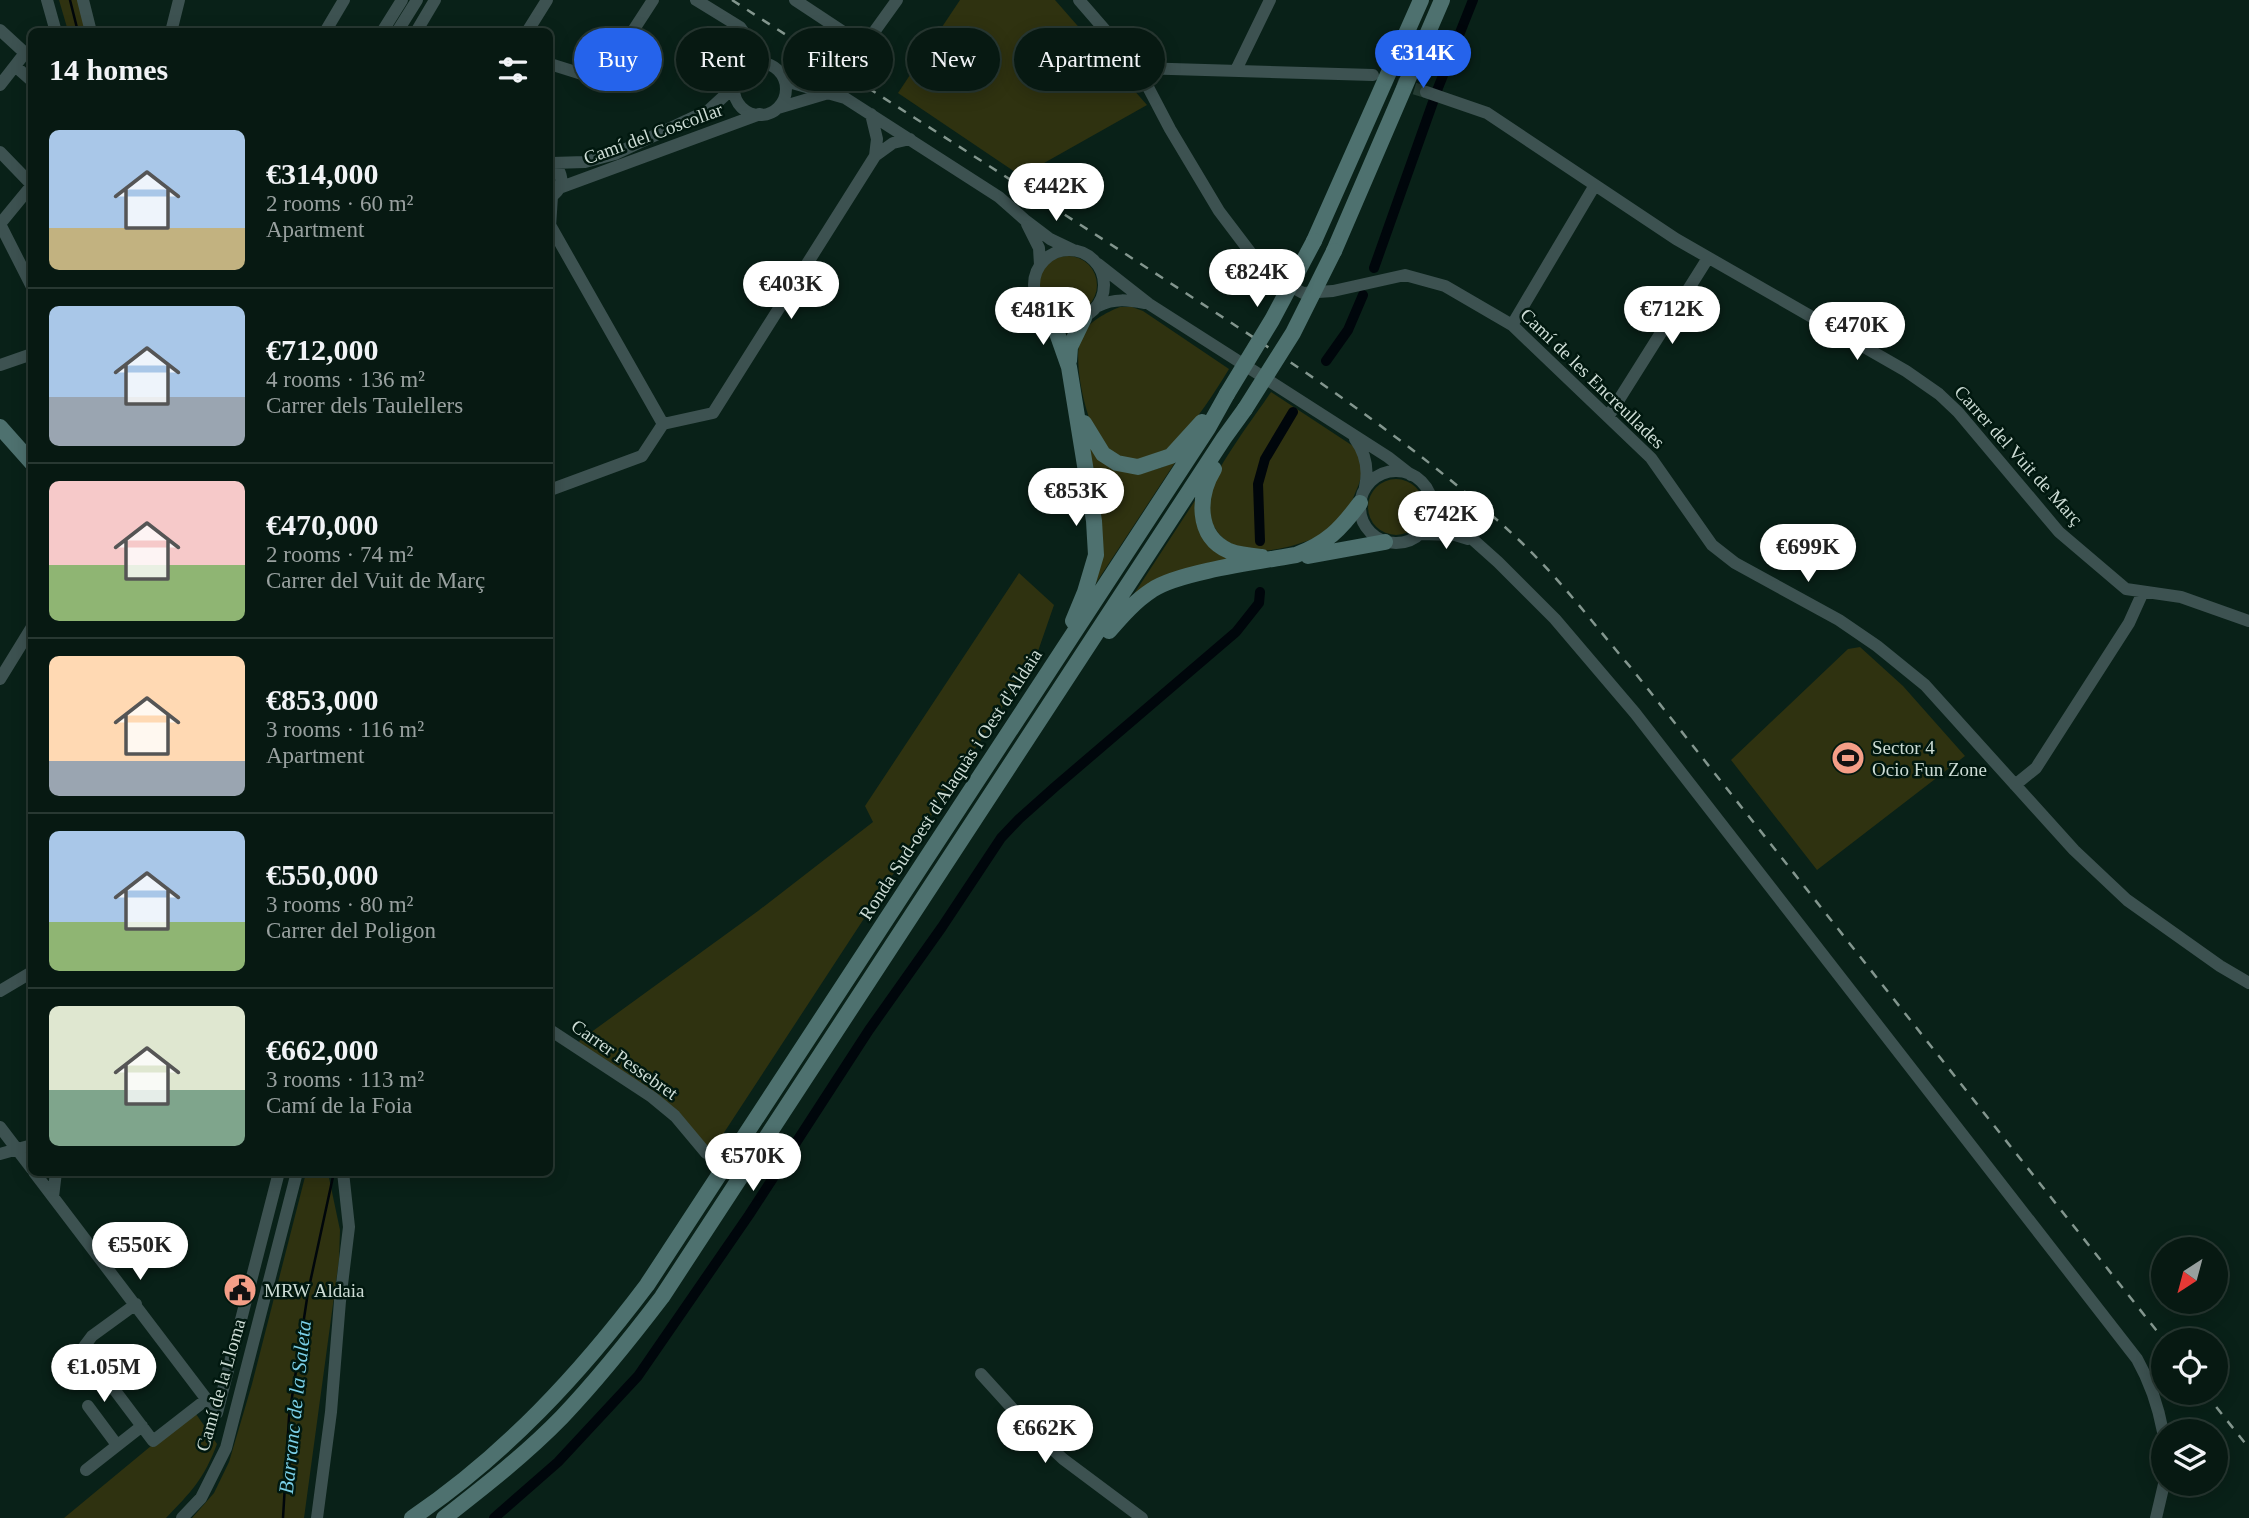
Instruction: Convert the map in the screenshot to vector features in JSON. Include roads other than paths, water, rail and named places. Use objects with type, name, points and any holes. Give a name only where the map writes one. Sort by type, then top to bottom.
[{"type":"main road","name":"Ronda Sud-oest d'Alaquàs i Oest d'Aldaia","points":[[412,1518],[489,1459],[548,1405],[602,1344],[647,1284],[1200,439],[1272,320],[1314,241],[1421,0]]},
{"type":"main road","name":"Ronda Sud-oest d'Alaquàs i Oest d'Aldaia","points":[[444,1518],[500,1475],[561,1418],[617,1356],[662,1297],[1293,332],[1334,251],[1442,0]]},
{"type":"main road","points":[[1051,316],[1069,367],[1078,412],[1094,522],[1096,555],[1072,623],[1069,641]]},
{"type":"main road","points":[[1069,367],[1070,347],[1084,317]]},
{"type":"main road","points":[[1078,412],[1103,454],[1126,466],[1145,467],[1171,456],[1227,394]]},
{"type":"main road","points":[[1245,409],[1239,429],[1206,485],[1202,500],[1203,521],[1214,539],[1230,551],[1278,558]]},
{"type":"main road","points":[[0,412],[28,444]]},
{"type":"main road","points":[[0,427],[28,458]]},
{"type":"main road","points":[[1296,555],[1310,550],[1336,533],[1363,495]]},
{"type":"main road","points":[[1086,651],[1105,636],[1125,611],[1154,588],[1184,577],[1278,558],[1317,555],[1385,542]]},
{"type":"street","points":[[47,0],[55,28]]},
{"type":"street","points":[[83,0],[91,28]]},
{"type":"street","points":[[171,28],[179,0]]},
{"type":"street","points":[[327,28],[344,0]]},
{"type":"street","points":[[384,28],[402,0]]},
{"type":"street","points":[[400,28],[417,0]]},
{"type":"street","points":[[418,28],[435,0]]},
{"type":"street","points":[[530,28],[547,0]]},
{"type":"street","points":[[553,65],[601,80],[653,0]]},
{"type":"street","points":[[696,0],[740,27]]},
{"type":"street","points":[[794,1],[863,42],[869,39],[897,0]]},
{"type":"street","name":"Camí de les Encreullades","points":[[1079,0],[1103,28]]},
{"type":"street","points":[[1237,71],[1270,0]]},
{"type":"street","points":[[0,30],[28,53],[0,85]]},
{"type":"street","points":[[769,65],[778,69],[783,78]]},
{"type":"street","points":[[15,66],[28,77]]},
{"type":"street","points":[[1165,69],[1373,75]]},
{"type":"street","name":"Camí del Coscollar","points":[[553,162],[585,162],[615,154],[709,110],[730,91]]},
{"type":"street","points":[[735,91],[741,106],[760,114],[829,93]]},
{"type":"street","points":[[778,108],[784,91]]},
{"type":"street","points":[[822,91],[841,96],[999,197],[1050,239],[1082,252],[1149,304],[1348,431],[1425,486],[1432,503],[1555,619],[1635,713],[2137,1359],[2149,1381],[2161,1419]]},
{"type":"street","name":"Camí de les Encreullades","points":[[1150,91],[1222,216],[1266,273],[1303,293],[1333,291],[1405,275],[1445,286],[1512,325],[1651,458],[1712,545],[1735,563],[1839,620],[1877,646],[1925,685],[2074,850],[2127,900],[2220,966],[2249,983]]},
{"type":"street","name":"Carrer del Vuit de Març","points":[[1426,92],[1487,113],[1709,258],[1906,371],[1939,394],[1958,412],[2059,532],[2126,589],[2181,597],[2249,621]]},
{"type":"street","name":"Camí del Coscollar","points":[[554,193],[760,114]]},
{"type":"street","points":[[553,489],[642,456],[663,424],[713,414],[874,156],[877,139],[871,114]]},
{"type":"street","points":[[874,156],[893,143],[910,139]]},
{"type":"street","points":[[0,152],[28,181]]},
{"type":"street","points":[[553,164],[562,177],[554,193]]},
{"type":"street","points":[[1512,325],[1595,185]]},
{"type":"street","points":[[28,190],[0,224],[28,279]]},
{"type":"street","points":[[1025,220],[1037,241],[1040,265],[1034,287],[1042,308],[1051,316],[1073,321],[1084,317],[1098,306],[1121,299],[1149,304]]},
{"type":"street","points":[[553,231],[663,424]]},
{"type":"street","points":[[1040,265],[1054,253],[1073,250]]},
{"type":"street","points":[[1608,416],[1709,258]]},
{"type":"street","points":[[1098,264],[1105,285],[1098,306]]},
{"type":"street","points":[[0,365],[28,355]]},
{"type":"street","points":[[1348,431],[1364,453],[1368,467],[1363,495],[1363,523],[1376,538],[1385,542],[1404,543],[1421,534],[1455,535],[1477,544]]},
{"type":"street","points":[[1363,495],[1378,476],[1386,472],[1411,475]]},
{"type":"street","points":[[1421,534],[1431,514],[1432,503]]},
{"type":"street","points":[[2015,785],[2036,768],[2129,623],[2143,592]]},
{"type":"street","points":[[0,679],[28,634]]},
{"type":"street","points":[[0,992],[28,974]]},
{"type":"street","name":"Carrer Pessebret","points":[[553,1032],[652,1097],[674,1116],[706,1153]]},
{"type":"street","points":[[0,1127],[28,1164]]},
{"type":"street","points":[[0,1154],[28,1146]]},
{"type":"street","points":[[37,1176],[136,1304],[207,1399],[153,1441],[83,1348],[92,1336],[136,1304]]},
{"type":"street","points":[[53,1197],[56,1176]]},
{"type":"street","name":"Camí de la Lloma","points":[[207,1399],[217,1413],[278,1176]]},
{"type":"street","name":"Camí de la Lloma","points":[[182,1518],[201,1498],[226,1448],[296,1176]]},
{"type":"street","points":[[317,1518],[331,1412],[349,1227],[343,1176]]},
{"type":"street","points":[[981,1374],[1030,1428],[1063,1459],[1142,1518]]},
{"type":"street","points":[[88,1406],[117,1445]]},
{"type":"street","points":[[86,1470],[142,1426]]},
{"type":"street","points":[[2156,1518],[2161,1496]]},
{"type":"waterway","name":"Barranc de la Saleta","points":[[70,0],[77,28]]},
{"type":"waterway","points":[[1374,268],[1438,88],[1473,0]]},
{"type":"waterway","points":[[1326,361],[1348,330],[1363,295]]},
{"type":"waterway","points":[[1260,541],[1258,484],[1265,459],[1293,412]]},
{"type":"waterway","points":[[494,1518],[558,1462],[638,1376],[1001,838],[1056,786],[1236,632],[1259,603],[1260,592]]},
{"type":"waterway","name":"Barranc de la Saleta","points":[[283,1518],[289,1417],[308,1292],[333,1176]]},
{"type":"tunnel","points":[[1380,78],[1426,92]]},
{"type":"railway","points":[[732,0],[1289,361],[1431,464],[1520,541],[1564,587],[1632,669],[2154,1328]]},
{"type":"railway","points":[[2215,1405],[2249,1448]]},
{"type":"place","name":"Sector 4 Ocio Fun Zone","points":[[1848,758]]},
{"type":"place","name":"MRW Aldaia","points":[[240,1290]]}]
